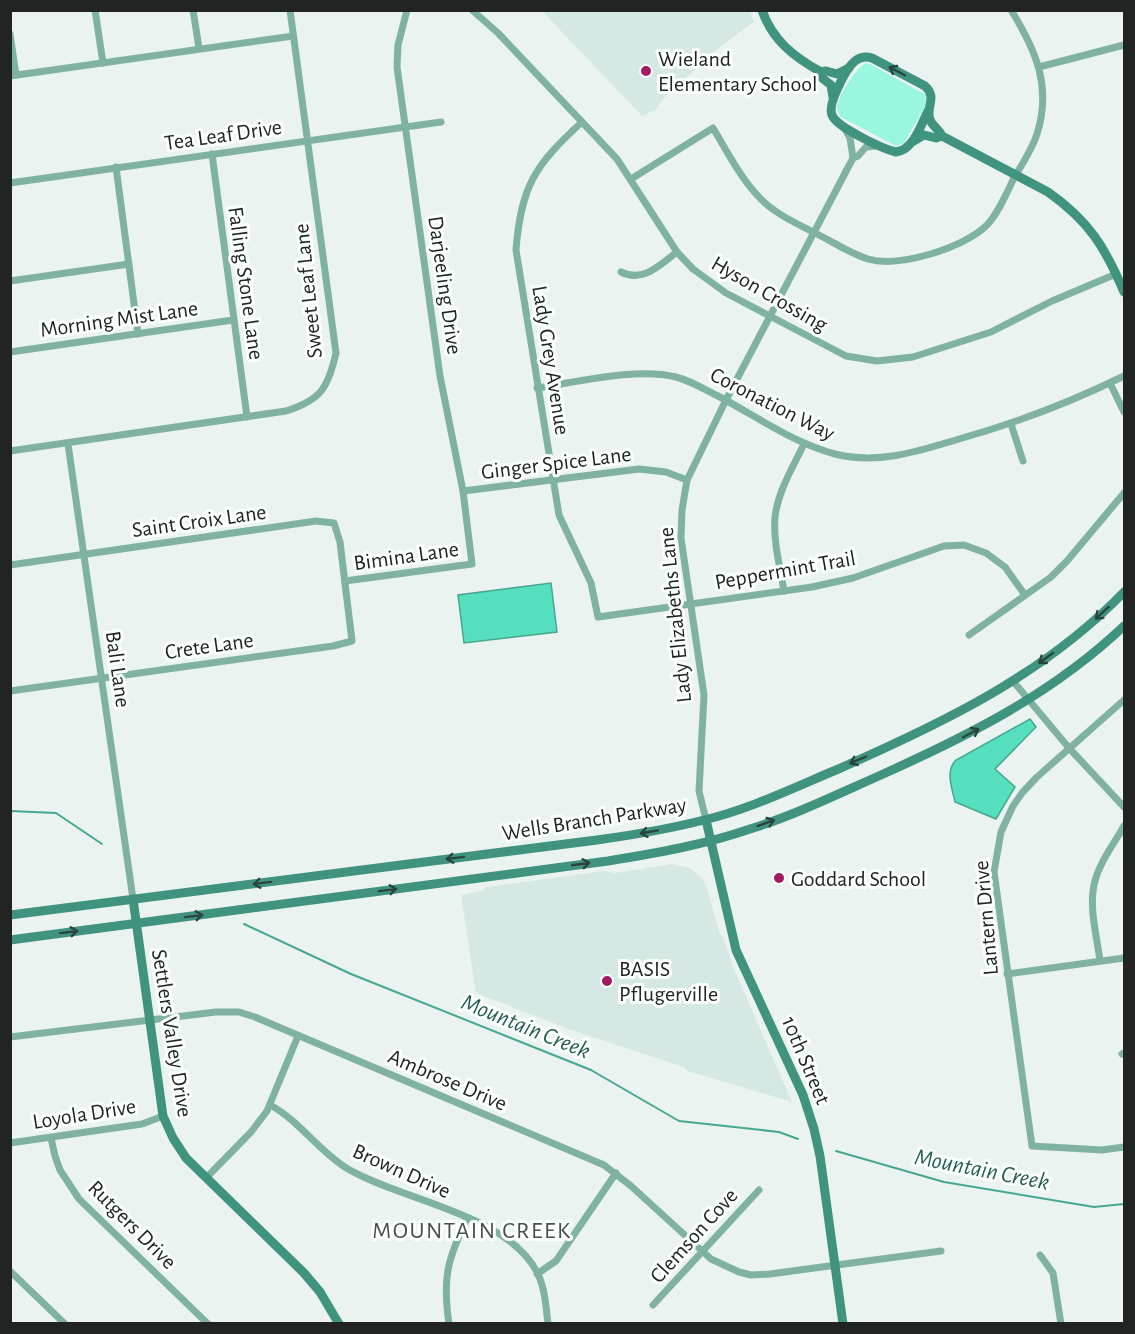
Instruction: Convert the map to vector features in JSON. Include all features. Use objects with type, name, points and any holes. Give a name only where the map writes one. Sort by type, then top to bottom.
[{"type":"main road","points":[[762,10],[774,35],[783,46],[821,72],[837,74],[857,59],[867,57],[926,86],[930,90],[932,102],[908,148],[901,152],[889,150],[842,126],[831,115],[833,99],[831,85],[822,78],[821,72]]},
{"type":"main road","points":[[833,99],[850,66]]},
{"type":"main road","points":[[929,109],[930,121],[942,136],[1048,192],[1084,221],[1107,254],[1125,292]]},
{"type":"main road","points":[[912,143],[924,135],[936,138],[942,136]]},
{"type":"main road","name":"Wells Branch Parkway","points":[[10,915],[597,840],[706,820],[764,801],[927,729],[966,709],[1013,681],[1080,632],[1125,592]]},
{"type":"main road","name":"Wells Branch Parkway","points":[[10,940],[608,861],[665,852],[710,841],[784,817],[954,742],[1028,701],[1076,667],[1125,626]]},
{"type":"main road","name":"10th Street","points":[[706,820],[736,950],[803,1095],[812,1122],[820,1156],[843,1323]]},
{"type":"main road","name":"Settlers Valley Drive","points":[[133,899],[163,1116],[173,1138],[186,1158],[304,1273],[320,1292],[339,1323]]},
{"type":"street","points":[[95,10],[103,63]]},
{"type":"street","points":[[193,10],[199,48]]},
{"type":"street","name":"Sweet Leaf Lane","points":[[10,451],[286,411],[306,405],[319,394],[330,377],[336,353],[290,10]]},
{"type":"street","name":"Darjeeling Drive","points":[[407,10],[399,45],[397,67],[440,376],[464,492],[472,564]]},
{"type":"street","name":"Hyson Crossing","points":[[472,10],[498,33],[616,159],[677,252],[709,282],[846,356],[877,361],[913,357],[991,332],[1052,301],[1116,274]]},
{"type":"street","points":[[631,179],[713,128],[757,196],[776,212],[869,259],[894,262],[909,260],[964,242],[976,234],[995,214],[1031,149],[1044,105],[1039,67],[1029,41],[1011,10]]},
{"type":"street","points":[[10,34],[13,76],[293,36]]},
{"type":"street","points":[[1039,67],[1125,45]]},
{"type":"street","name":"Tea Leaf Drive","points":[[10,183],[441,122]]},
{"type":"street","name":"Lady Grey Avenue","points":[[582,122],[553,148],[527,191],[519,219],[516,250],[537,388],[555,479],[559,515],[591,583],[598,617]]},
{"type":"street","points":[[842,126],[850,138],[853,158],[866,147],[880,146]]},
{"type":"street","name":"Falling Stone Lane","points":[[212,154],[247,417]]},
{"type":"street","name":"Lady Elizabeths Lane","points":[[706,820],[699,791],[704,695],[681,538],[682,510],[687,480],[726,400],[853,158]]},
{"type":"street","points":[[116,167],[138,334]]},
{"type":"street","points":[[621,272],[630,277],[644,275],[677,252]]},
{"type":"street","points":[[10,281],[129,264]]},
{"type":"street","name":"Morning Mist Lane","points":[[10,352],[233,320]]},
{"type":"street","name":"Coronation Way","points":[[537,388],[639,373],[677,377],[726,400],[804,444],[836,454],[869,459],[904,455],[1011,424],[1125,376]]},
{"type":"street","points":[[1110,383],[1125,412]]},
{"type":"street","points":[[1011,424],[1023,461]]},
{"type":"street","name":"Bali Lane","points":[[68,444],[133,899]]},
{"type":"street","points":[[784,591],[776,541],[775,516],[782,492],[804,444]]},
{"type":"street","name":"Ginger Spice Lane","points":[[464,492],[639,469],[653,470],[687,480]]},
{"type":"street","points":[[969,635],[1051,577],[1125,493]]},
{"type":"street","name":"Saint Croix Lane","points":[[10,565],[316,521],[334,523],[340,542],[345,581]]},
{"type":"street","name":"Peppermint Trail","points":[[598,617],[784,591],[853,578],[944,546],[964,545],[986,553],[1005,567],[1025,595]]},
{"type":"street","name":"Bimina Lane","points":[[345,581],[472,564]]},
{"type":"street","name":"Crete Lane","points":[[10,691],[333,646],[352,641],[345,581]]},
{"type":"street","points":[[1013,681],[1028,701],[1125,807]]},
{"type":"street","name":"Lantern Drive","points":[[1125,700],[1022,793],[1012,806],[1001,832],[994,872],[1032,1146],[1102,1150],[1125,1148]]},
{"type":"street","points":[[1100,961],[1093,902],[1094,885],[1104,861],[1125,826]]},
{"type":"street","points":[[1007,974],[1125,958]]},
{"type":"street","name":"Ambrose Drive","points":[[10,1037],[231,1011],[255,1017],[589,1157],[615,1173],[702,1252],[729,1269],[751,1275],[770,1274],[941,1251]]},
{"type":"street","points":[[206,1178],[251,1132],[270,1105],[298,1035]]},
{"type":"street","name":"Brown Drive","points":[[270,1105],[293,1120],[324,1151],[351,1171],[466,1218],[509,1239],[520,1249],[537,1274],[543,1289],[548,1323]]},
{"type":"street","name":"Loyola Drive","points":[[10,1143],[142,1124],[163,1116]]},
{"type":"street","name":"Rutgers Drive","points":[[51,1138],[60,1170],[79,1199],[208,1323]]},
{"type":"street","points":[[537,1274],[556,1261],[615,1173]]},
{"type":"street","name":"Clemson Cove","points":[[653,1305],[759,1190]]},
{"type":"street","points":[[449,1323],[446,1274],[449,1260],[466,1218]]},
{"type":"street","points":[[1040,1255],[1053,1273],[1061,1323]]},
{"type":"street","points":[[10,1271],[65,1323]]},
{"type":"shaded area","name":"Wieland Elementary School","points":[[542,11],[750,11],[754,22],[722,45],[664,98],[655,110],[642,116]]},
{"type":"shaded area","points":[[866,63],[926,95],[925,106],[904,143],[896,146],[841,117],[838,112],[838,103],[844,90],[853,76]]},
{"type":"shaded area","points":[[551,583],[557,632],[464,643],[458,595]]},
{"type":"shaded area","points":[[1030,719],[1036,727],[995,769],[1015,787],[996,819],[955,802],[950,774],[956,760]]},
{"type":"shaded area","name":"BASIS Pflugerville","points":[[672,864],[690,868],[701,877],[706,886],[720,934],[792,1102],[688,1071],[684,1067],[571,1030],[476,993],[461,895],[481,891],[487,887],[604,871],[615,873]]},
{"type":"waterway","name":"Mountain Creek","points":[[10,811],[56,813],[102,844]]},
{"type":"waterway","name":"Mountain Creek","points":[[244,924],[351,974],[591,1070],[679,1121],[779,1132],[798,1139]]},
{"type":"waterway","name":"Mountain Creek","points":[[836,1151],[944,1182],[1094,1207],[1124,1204]]},
{"type":"place","name":"Wieland Elementary School","points":[[646,71]]},
{"type":"place","name":"Goddard School","points":[[779,878]]},
{"type":"place","name":"BASIS Pflugerville","points":[[607,981]]},
{"type":"district","name":"MOUNTAIN CREEK","points":[[472,1230]]}]
